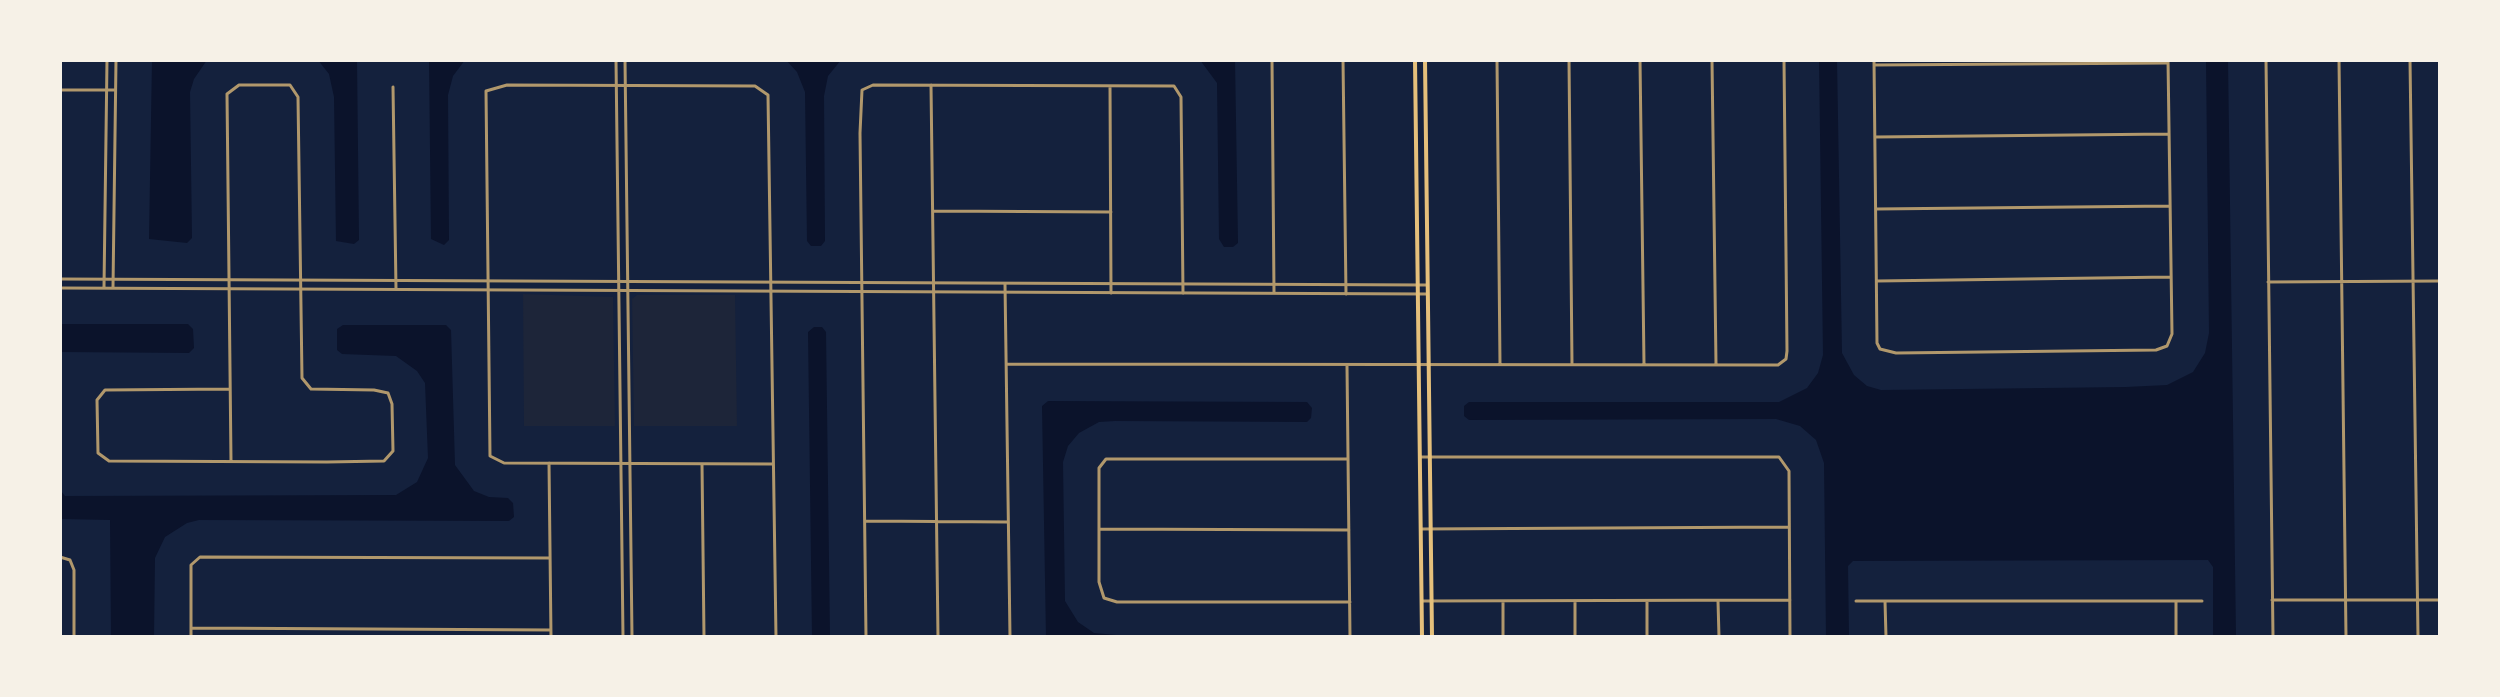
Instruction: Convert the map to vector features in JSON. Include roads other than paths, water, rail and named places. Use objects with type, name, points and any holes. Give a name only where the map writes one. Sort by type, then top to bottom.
[{"type":"main road","points":[[1415,60],[1422,637]]},
{"type":"main road","points":[[1425,60],[1432,637]]},
{"type":"street","points":[[104,287],[107,60]]},
{"type":"street","points":[[113,287],[116,60]]},
{"type":"street","points":[[616,60],[623,637]]},
{"type":"street","points":[[625,60],[632,637]]},
{"type":"street","points":[[1272,60],[1274,294]]},
{"type":"street","points":[[1343,60],[1346,294]]},
{"type":"street","points":[[1497,60],[1500,366]]},
{"type":"street","points":[[1569,60],[1572,366]]},
{"type":"street","points":[[1640,60],[1644,366]]},
{"type":"street","points":[[1712,60],[1716,365]]},
{"type":"street","points":[[1007,364],[1644,366],[1774,365],[1784,362],[1787,351],[1784,60]]},
{"type":"street","points":[[2266,60],[2273,637]]},
{"type":"street","points":[[2339,60],[2346,637]]},
{"type":"street","points":[[2410,60],[2418,637]]},
{"type":"street","points":[[2168,61],[2172,334],[2167,346],[2156,350],[1896,353],[1880,349],[1874,63],[2168,61]]},
{"type":"street","points":[[230,389],[105,390],[97,400],[98,453],[103,458],[231,461],[388,459],[393,435],[392,404],[388,393],[374,390],[317,390],[305,386],[302,378],[299,123],[295,88],[254,84],[230,89],[227,108],[231,461]]},
{"type":"street","points":[[773,464],[494,460],[488,451],[486,91],[507,85],[755,86],[765,90],[769,101],[776,637]]},
{"type":"street","points":[[866,637],[862,90],[873,85],[1168,85],[1180,91],[1183,293]]},
{"type":"street","points":[[931,85],[938,637]]},
{"type":"street","points":[[1110,86],[1111,293]]},
{"type":"street","points":[[393,87],[396,289]]},
{"type":"street","points":[[60,90],[115,90]]},
{"type":"street","points":[[1875,137],[2169,134]]},
{"type":"street","points":[[1876,209],[2170,206]]},
{"type":"street","points":[[933,211],[1111,212]]},
{"type":"street","points":[[1877,281],[2171,277]]},
{"type":"street","points":[[60,279],[1427,285]]},
{"type":"street","points":[[2268,282],[2440,281]]},
{"type":"street","points":[[1005,284],[1010,637]]},
{"type":"street","points":[[60,288],[1427,294]]},
{"type":"street","points":[[1347,366],[1350,637]]},
{"type":"street","points":[[1420,457],[1748,456],[1784,459],[1789,471],[1790,637]]},
{"type":"street","points":[[1348,459],[1111,458],[1101,462],[1099,588],[1104,598],[1117,602],[1350,602]]},
{"type":"street","points":[[549,463],[551,637]]},
{"type":"street","points":[[702,464],[704,637]]},
{"type":"street","points":[[865,521],[1008,522]]},
{"type":"street","points":[[1421,529],[1789,527]]},
{"type":"street","points":[[1099,529],[1349,530]]},
{"type":"street","points":[[191,637],[191,565],[194,560],[208,556],[550,558]]},
{"type":"street","points":[[60,557],[70,560],[74,570],[74,637]]},
{"type":"street","points":[[1422,601],[1790,600]]},
{"type":"street","points":[[2272,600],[2440,600]]},
{"type":"street","points":[[1503,601],[1503,637]]},
{"type":"street","points":[[1575,601],[1575,637]]},
{"type":"street","points":[[1647,601],[1647,637]]},
{"type":"street","points":[[1718,601],[1719,637]]},
{"type":"street","points":[[1856,601],[2202,601]]},
{"type":"street","points":[[1885,601],[1886,637]]},
{"type":"street","points":[[2176,601],[2176,637]]},
{"type":"street","points":[[190,628],[551,630]]}]
